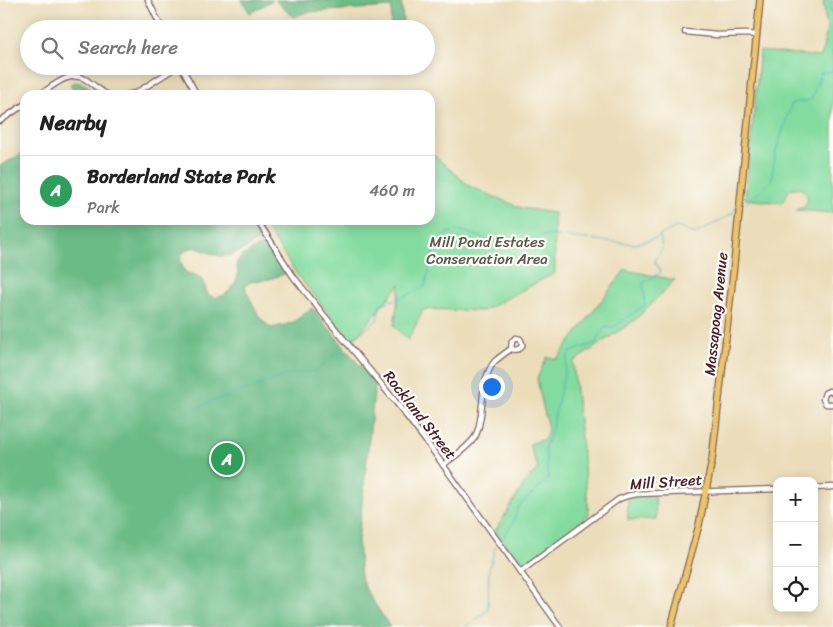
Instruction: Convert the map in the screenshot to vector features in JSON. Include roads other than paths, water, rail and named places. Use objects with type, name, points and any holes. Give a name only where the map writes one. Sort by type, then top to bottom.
[{"type":"main road","name":"Massapoag Avenue","points":[[671,627],[694,544],[712,460],[732,284],[760,0]]},
{"type":"street","points":[[148,0],[158,20]]},
{"type":"street","points":[[685,32],[718,36],[757,35]]},
{"type":"street","points":[[139,90],[165,75]]},
{"type":"street","points":[[185,75],[194,90]]},
{"type":"street","points":[[46,90],[63,79],[73,77],[84,79],[98,90]]},
{"type":"street","points":[[0,121],[20,107]]},
{"type":"street","name":"Rockland Street","points":[[260,225],[293,276],[395,401],[560,627]]},
{"type":"street","points":[[443,465],[475,438],[480,423],[485,384],[490,370],[500,357],[511,349]]},
{"type":"street","points":[[833,392],[825,393],[822,399],[826,404],[833,404]]},
{"type":"street","points":[[818,488],[833,488]]},
{"type":"street","name":"Mill Street","points":[[520,572],[623,497],[637,494],[773,489]]},
{"type":"waterway","points":[[833,2],[828,7],[833,14]]},
{"type":"waterway","points":[[746,203],[771,181],[776,151],[792,103],[811,100],[821,73],[833,71],[833,68]]},
{"type":"waterway","points":[[351,340],[377,320],[380,304],[401,298],[425,286],[435,245],[448,232],[463,231],[496,242],[548,235],[635,244],[656,238],[677,227],[695,234],[732,214],[737,206]]},
{"type":"waterway","points":[[501,540],[513,523],[518,507],[548,479],[545,447],[550,436],[569,353],[595,343],[604,328],[614,327],[645,305],[643,283],[661,272],[654,261],[662,250],[660,235]]},
{"type":"waterway","points":[[196,408],[292,373],[315,371],[344,348]]},
{"type":"waterway","points":[[466,627],[488,610],[489,569],[496,546]]},
{"type":"place","name":"Borderland State Park","points":[[227,459]]},
{"type":"park label","name":"Mill Pond Estates Conservation Area","points":[[487,250]]}]
